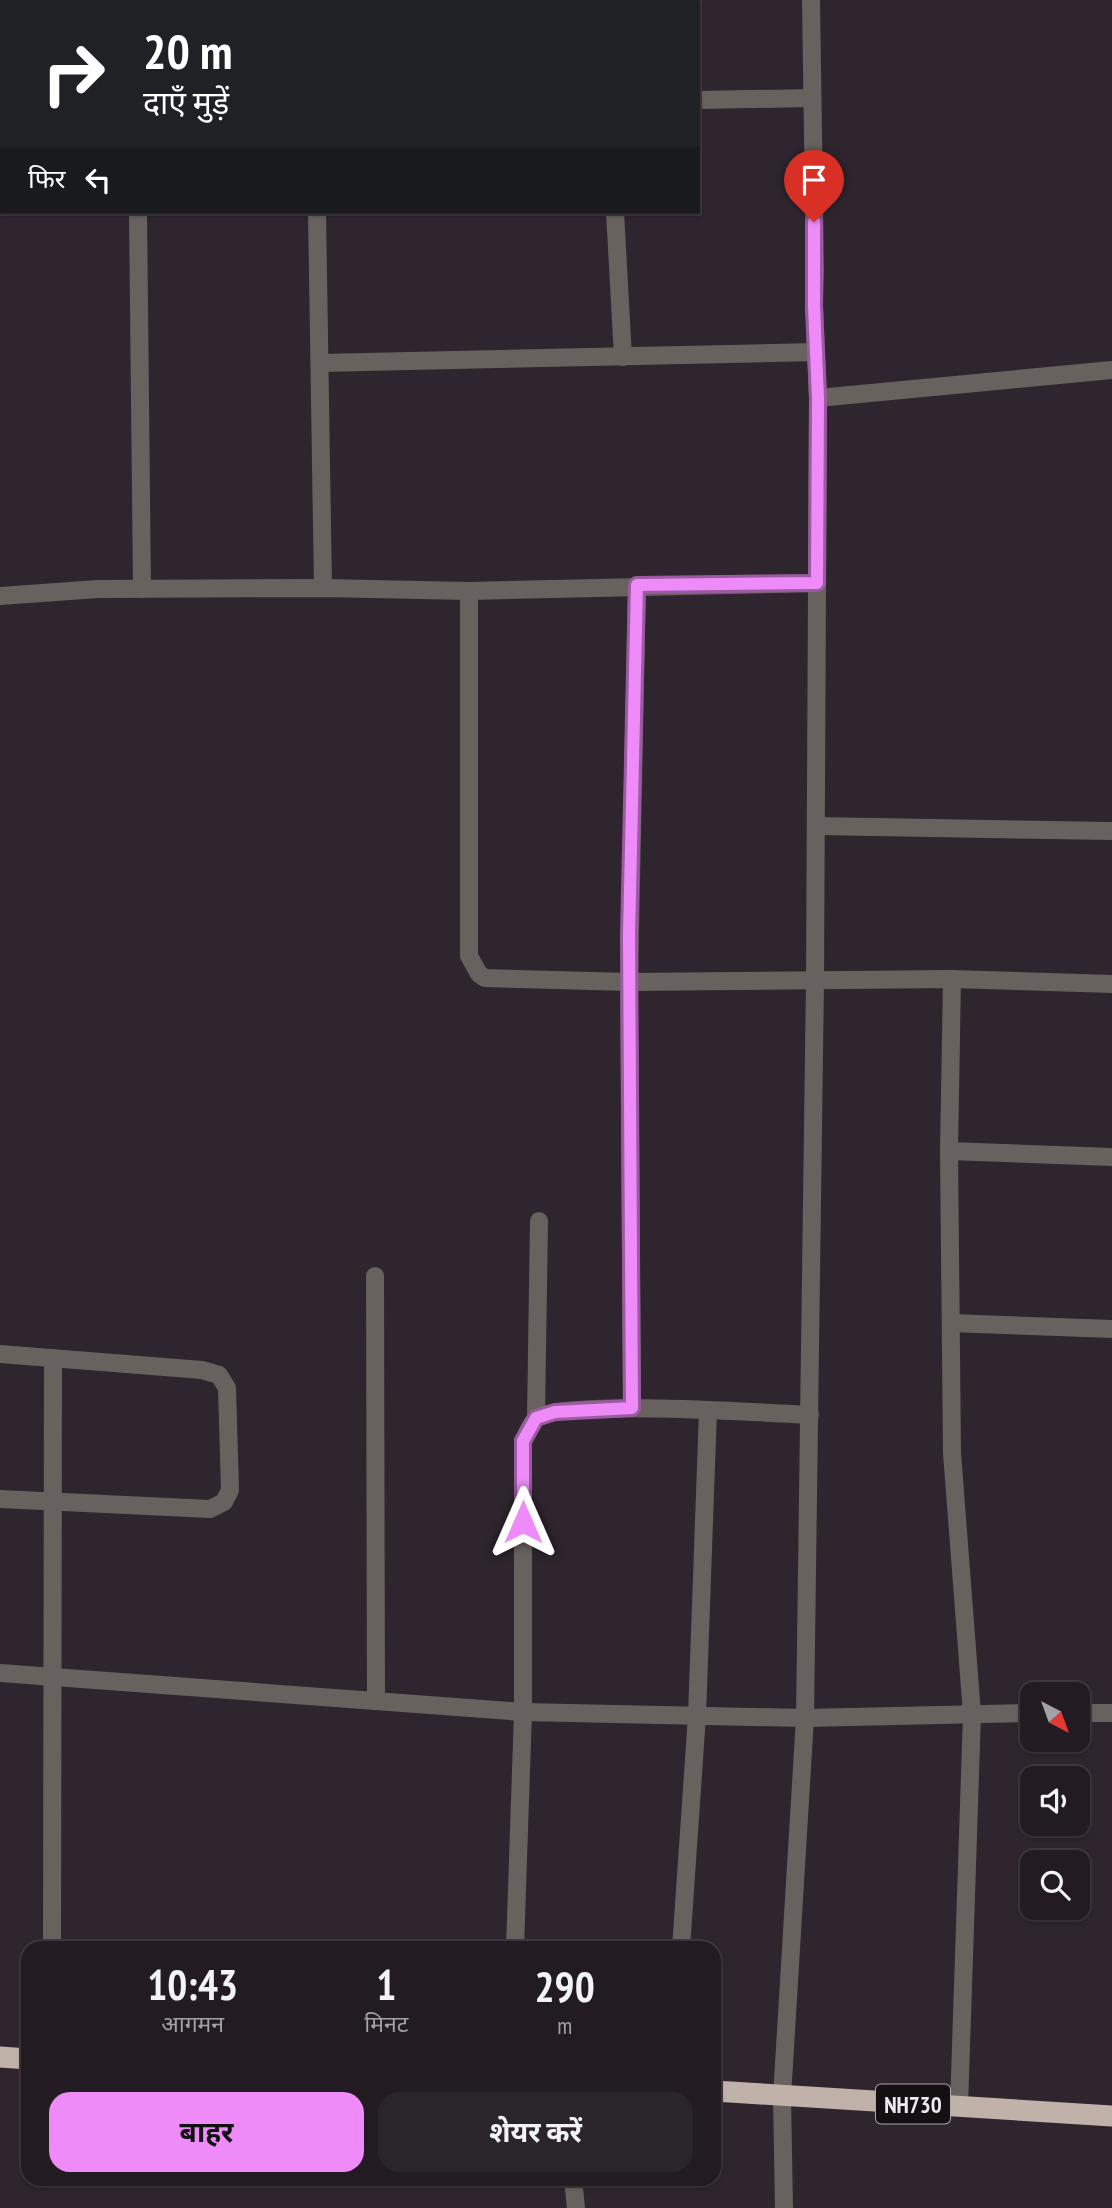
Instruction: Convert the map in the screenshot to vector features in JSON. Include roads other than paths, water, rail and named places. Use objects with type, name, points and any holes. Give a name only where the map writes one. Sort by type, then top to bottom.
[{"type":"highway","points":[[0,2057],[21,2058]]},
{"type":"highway","name":"NH730","points":[[721,2092],[1112,2116]]},
{"type":"street","points":[[784,2208],[782,2097],[805,1718],[810,1415],[818,398],[811,0]]},
{"type":"street","points":[[700,100],[812,98]]},
{"type":"street","points":[[138,214],[142,589]]},
{"type":"street","points":[[317,214],[323,588]]},
{"type":"street","points":[[615,214],[624,356]]},
{"type":"street","points":[[321,363],[816,352]]},
{"type":"street","points":[[818,398],[1112,370]]},
{"type":"street","points":[[0,596],[99,589],[323,588],[468,591],[637,585],[817,583]]},
{"type":"street","points":[[632,1408],[629,982],[637,585]]},
{"type":"street","points":[[468,591],[469,956],[479,974],[495,979],[629,982],[953,979],[1112,984]]},
{"type":"street","points":[[816,826],[1112,831]]},
{"type":"street","points":[[953,979],[949,1151],[952,1453],[972,1714],[960,2107]]},
{"type":"street","points":[[949,1151],[1112,1157]]},
{"type":"street","points":[[515,1941],[523,1712],[523,1441],[536,1418],[539,1221]]},
{"type":"street","points":[[375,1276],[376,1701]]},
{"type":"street","points":[[951,1323],[1112,1329]]},
{"type":"street","points":[[0,1354],[202,1370],[219,1375],[227,1388],[230,1490],[224,1502],[210,1510],[0,1499]]},
{"type":"street","points":[[52,1941],[53,1358]]},
{"type":"street","points":[[536,1418],[555,1412],[632,1408],[810,1415]]},
{"type":"street","points":[[681,1941],[696,1716],[708,1411]]},
{"type":"street","points":[[0,1673],[523,1712],[805,1718],[1020,1713]]},
{"type":"street","points":[[1090,1713],[1112,1713]]},
{"type":"street","points":[[574,2186],[576,2208]]}]
